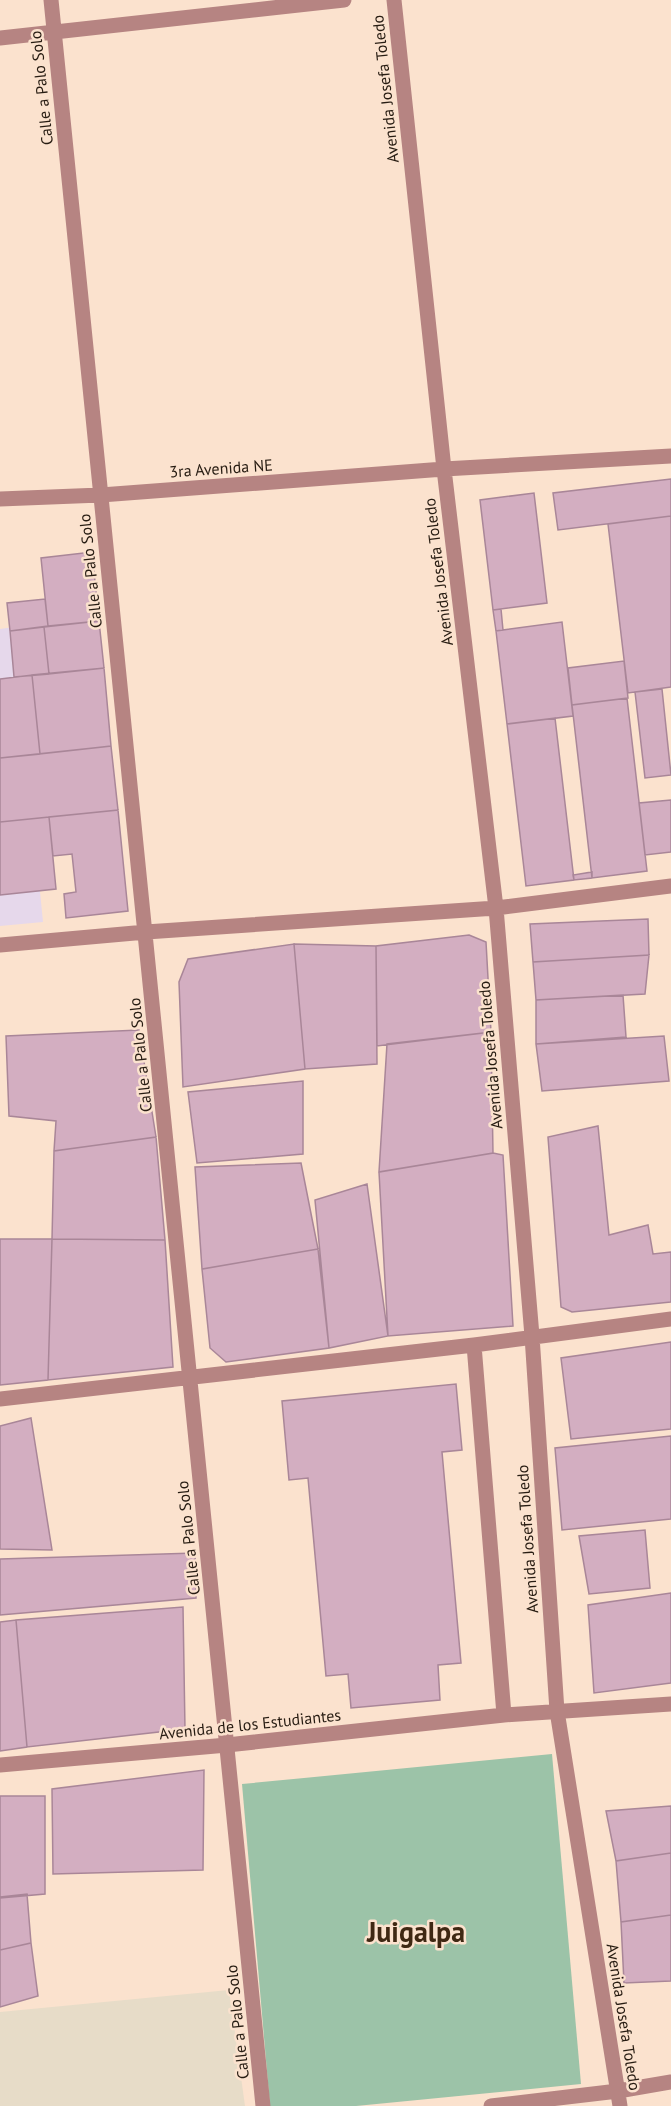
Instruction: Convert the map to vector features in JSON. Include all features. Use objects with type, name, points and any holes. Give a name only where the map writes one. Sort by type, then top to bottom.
[{"type":"street","name":"Calle a Palo Solo","points":[[51,0],[263,2106]]},
{"type":"street","points":[[0,38],[344,0]]},
{"type":"street","name":"Avenida Josefa Toledo","points":[[394,0],[444,469],[496,908],[532,1336],[557,1711],[619,2099]]},
{"type":"street","name":"3ra Avenida NE","points":[[0,499],[100,495],[444,469],[671,456]]},
{"type":"street","points":[[0,945],[146,932],[496,908],[671,885]]},
{"type":"street","points":[[0,1399],[474,1345],[671,1319]]},
{"type":"street","points":[[474,1345],[504,1715]]},
{"type":"street","name":"Avenida de los Estudiantes","points":[[0,1765],[227,1745],[504,1715],[671,1704]]},
{"type":"street","points":[[490,2106],[619,2099],[671,2082]]},
{"type":"shaded area","points":[[14,627],[43,922],[0,926],[0,629]]},
{"type":"shaded area","points":[[229,1990],[245,2106],[0,2106],[0,2012]]},
{"type":"green space","points":[[552,1754],[581,2084],[356,2106],[270,2106],[242,1784]]},
{"type":"building","points":[[671,479],[671,516],[558,530],[553,493]]},
{"type":"building","points":[[534,493],[547,603],[493,610],[480,500]]},
{"type":"building","points":[[671,516],[671,687],[628,693],[608,524]]},
{"type":"building","points":[[92,552],[99,621],[48,626],[41,558]]},
{"type":"building","points":[[45,599],[48,626],[10,631],[7,603]]},
{"type":"building","points":[[501,609],[503,630],[496,631],[493,610]]},
{"type":"building","points":[[99,621],[104,668],[49,674],[44,627]]},
{"type":"building","points":[[562,622],[573,716],[507,724],[496,631]]},
{"type":"building","points":[[44,627],[49,674],[14,677],[10,631]]},
{"type":"building","points":[[624,661],[628,698],[572,705],[568,668]]},
{"type":"building","points":[[104,668],[111,746],[40,754],[32,675]]},
{"type":"building","points":[[32,675],[40,754],[0,758],[0,679]]},
{"type":"building","points":[[662,689],[671,775],[645,778],[635,692]]},
{"type":"building","points":[[627,698],[647,871],[592,878],[572,705]]},
{"type":"building","points":[[555,718],[574,880],[526,886],[507,724]]},
{"type":"building","points":[[111,746],[118,810],[0,822],[0,758]]},
{"type":"building","points":[[671,800],[671,852],[645,855],[639,803]]},
{"type":"building","points":[[118,810],[128,911],[66,918],[64,894],[76,892],[72,854],[53,856],[49,817]]},
{"type":"building","points":[[49,817],[56,889],[0,895],[0,822]]},
{"type":"building","points":[[592,872],[592,878],[574,880],[573,875]]},
{"type":"building","points":[[648,919],[649,955],[533,962],[530,924]]},
{"type":"building","points":[[469,935],[486,942],[491,1032],[377,1046],[376,946]]},
{"type":"building","points":[[294,944],[305,1069],[183,1087],[179,982],[188,959]]},
{"type":"building","points":[[294,944],[376,946],[377,1064],[305,1069]]},
{"type":"building","points":[[649,955],[645,994],[536,1000],[533,962]]},
{"type":"building","points":[[623,995],[626,1037],[536,1044],[536,1000]]},
{"type":"building","points":[[139,1030],[156,1137],[54,1151],[56,1121],[9,1116],[6,1036]]},
{"type":"building","points":[[491,1032],[493,1153],[379,1172],[387,1044]]},
{"type":"building","points":[[664,1036],[669,1081],[542,1091],[536,1044]]},
{"type":"building","points":[[303,1081],[303,1154],[197,1163],[188,1092]]},
{"type":"building","points":[[598,1126],[609,1235],[648,1225],[653,1254],[671,1252],[671,1302],[572,1312],[561,1307],[548,1137]]},
{"type":"building","points":[[156,1137],[165,1240],[52,1239],[54,1151]]},
{"type":"building","points":[[493,1153],[503,1155],[513,1326],[388,1336],[379,1172]]},
{"type":"building","points":[[301,1163],[318,1249],[202,1269],[195,1167]]},
{"type":"building","points":[[367,1184],[388,1336],[329,1348],[315,1200]]},
{"type":"building","points":[[0,1239],[52,1239],[48,1380],[0,1385]]},
{"type":"building","points":[[52,1239],[165,1240],[173,1367],[48,1380]]},
{"type":"building","points":[[318,1249],[329,1348],[226,1362],[210,1348],[202,1269]]},
{"type":"building","points":[[671,1342],[671,1429],[571,1439],[561,1358]]},
{"type":"building","points":[[456,1384],[462,1450],[442,1452],[461,1663],[438,1665],[440,1700],[351,1708],[348,1674],[326,1676],[308,1478],[289,1480],[282,1401]]},
{"type":"building","points":[[31,1418],[52,1550],[0,1549],[0,1426]]},
{"type":"building","points":[[671,1436],[671,1519],[562,1530],[555,1448]]},
{"type":"building","points":[[645,1530],[650,1588],[589,1594],[579,1536]]},
{"type":"building","points":[[195,1553],[196,1598],[0,1615],[0,1559]]},
{"type":"building","points":[[671,1593],[671,1683],[594,1693],[588,1605]]},
{"type":"building","points":[[183,1607],[185,1729],[27,1747],[16,1620]]},
{"type":"building","points":[[16,1620],[27,1747],[0,1751],[0,1622]]},
{"type":"building","points":[[204,1770],[203,1870],[53,1874],[52,1789]]},
{"type":"building","points":[[0,1796],[45,1796],[45,1894],[0,1898]]},
{"type":"building","points":[[671,1806],[671,1853],[616,1861],[606,1811]]},
{"type":"building","points":[[671,1853],[671,1915],[621,1922],[616,1861]]},
{"type":"building","points":[[27,1894],[31,1943],[0,1950],[0,1897]]},
{"type":"building","points":[[671,1915],[671,1981],[624,1983],[621,1922]]},
{"type":"building","points":[[31,1943],[38,1996],[0,2007],[0,1950]]},
{"type":"district","name":"Juigalpa","points":[[416,1931]]}]
